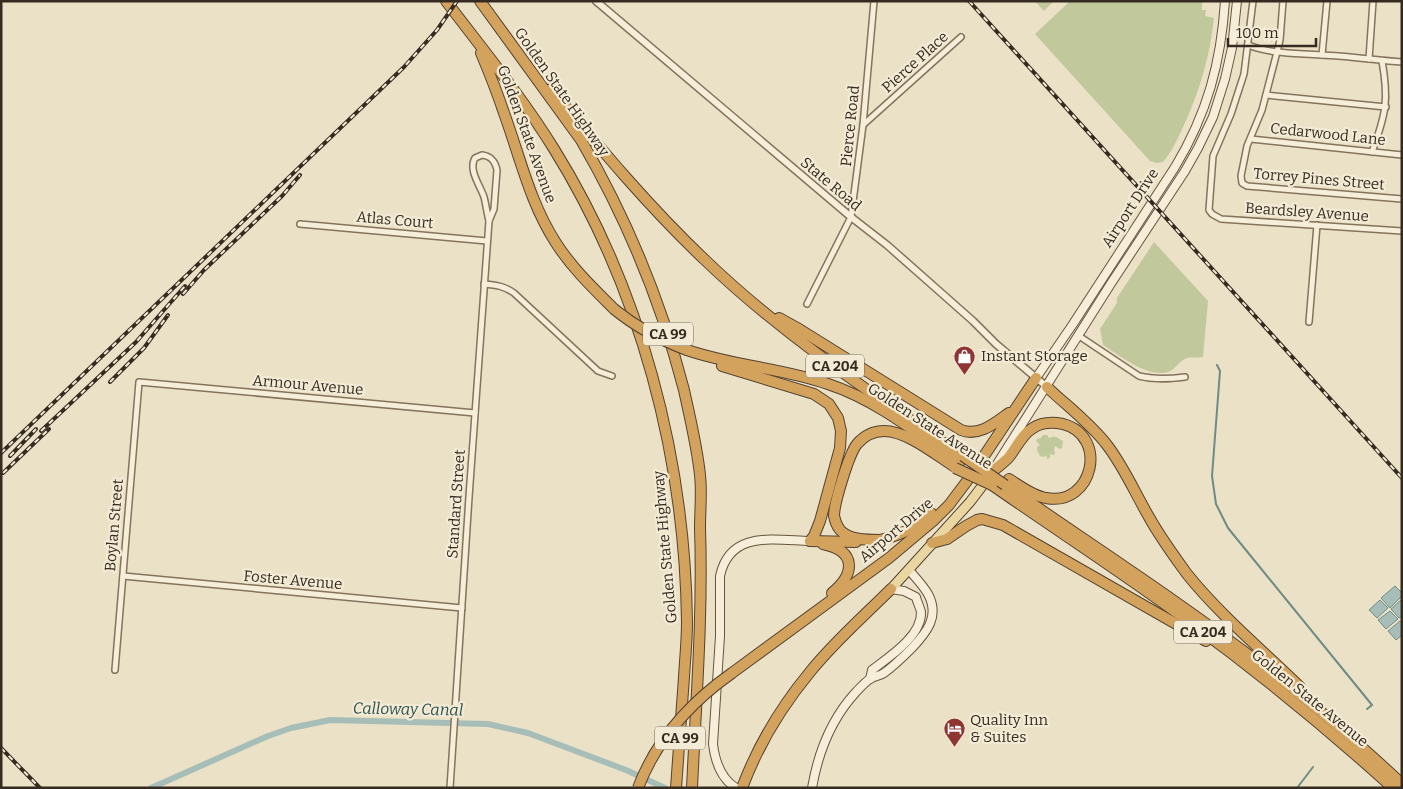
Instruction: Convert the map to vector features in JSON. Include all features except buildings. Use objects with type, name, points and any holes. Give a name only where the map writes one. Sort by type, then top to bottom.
[{"type":"highway","name":"Golden State Highway","points":[[446,1],[512,86],[568,173],[588,209],[613,264],[627,297],[644,349],[669,440],[678,494],[686,581],[687,616],[676,788]]},
{"type":"highway","name":"Golden State Highway","points":[[480,1],[580,140],[608,188],[643,264],[677,363],[688,409],[700,476],[702,574],[692,788]]},
{"type":"highway","name":"Golden State Avenue","points":[[496,22],[593,140],[704,260],[813,351],[962,462]]},
{"type":"highway","name":"Golden State Avenue","points":[[475,40],[504,112],[526,182],[541,217],[556,244],[573,268],[614,309],[636,325],[668,343],[687,351],[806,378],[843,389],[888,413],[962,462],[1002,485],[1227,638],[1293,689],[1402,784]]},
{"type":"highway","points":[[757,306],[799,329],[961,430],[975,432],[983,430],[1014,409]]},
{"type":"highway","points":[[687,351],[711,362],[814,394],[825,401],[834,412],[840,424],[841,442],[820,521],[810,541]]},
{"type":"highway","name":"Airport Drive","points":[[638,788],[655,752],[677,722],[701,697],[889,558],[949,505],[1036,378]]},
{"type":"highway","points":[[1047,387],[1107,445],[1160,535],[1202,591],[1338,727]]},
{"type":"highway","points":[[879,540],[860,539],[845,534],[837,526],[834,515],[848,460],[854,449],[867,436],[879,432],[899,434],[962,462],[1002,485],[1055,499],[1076,491],[1087,478],[1090,460],[1089,448],[1083,437],[1073,428],[1060,423],[1046,423],[1028,431],[1008,458],[992,472]]},
{"type":"highway","name":"Golden State Avenue","points":[[1002,485],[1248,666],[1351,750],[1392,788]]},
{"type":"highway","points":[[810,541],[863,542],[894,536],[925,519],[954,496]]},
{"type":"highway","points":[[932,543],[947,539],[977,520],[982,519],[1004,524],[1248,666]]},
{"type":"highway","points":[[793,628],[839,587],[847,574],[848,558],[841,551],[831,546],[810,541]]},
{"type":"highway","name":"Airport Drive","points":[[742,788],[765,736],[796,689],[825,654],[891,589]]},
{"type":"main road","name":"Airport Drive","points":[[1036,378],[1105,275],[1189,142],[1205,106],[1216,70],[1222,37],[1225,1]]},
{"type":"main road","name":"Airport Drive","points":[[891,589],[978,493],[1185,171],[1205,134],[1220,98],[1233,41],[1237,1]]},
{"type":"main road","points":[[736,788],[719,770],[713,744],[720,636],[720,576],[722,568],[730,554],[749,542],[768,540],[810,541]]},
{"type":"main road","points":[[812,788],[817,765],[829,732],[840,713],[870,679],[882,674],[902,658],[922,637],[930,624],[932,610],[929,595],[909,570]]},
{"type":"main road","points":[[870,679],[872,670],[910,638],[919,624],[921,610],[916,597],[904,591],[891,589]]},
{"type":"street","name":"State Road","points":[[596,1],[850,217],[887,246],[1047,387]]},
{"type":"street","name":"Pierce Road","points":[[807,304],[850,217],[863,125],[874,1]]},
{"type":"street","points":[[1253,1],[1248,45],[1277,52],[1402,62]]},
{"type":"street","name":"Torrey Pines Street","points":[[1284,1],[1280,40],[1257,124],[1247,146],[1241,176],[1242,182],[1247,186],[1402,199]]},
{"type":"street","points":[[1322,55],[1327,1]]},
{"type":"street","points":[[1369,59],[1373,1]]},
{"type":"street","name":"Pierce Place","points":[[863,125],[961,37]]},
{"type":"street","name":"Beardsley Avenue","points":[[1248,45],[1244,74],[1239,92],[1213,156],[1208,202],[1209,210],[1212,214],[1221,219],[1402,230]]},
{"type":"street","points":[[1372,152],[1383,122],[1386,107],[1382,61]]},
{"type":"street","points":[[1266,95],[1386,107]]},
{"type":"street","name":"Cedarwood Lane","points":[[1251,139],[1402,155]]},
{"type":"street","name":"Standard Street","points":[[450,788],[487,241],[489,221],[494,209],[496,170],[493,160],[482,155],[475,158],[472,166],[484,198],[489,221]]},
{"type":"street","name":"Atlas Court","points":[[300,224],[487,241]]},
{"type":"street","points":[[1309,322],[1317,225]]},
{"type":"street","points":[[484,284],[499,286],[514,293],[598,370],[612,376]]},
{"type":"street","points":[[1079,336],[1139,376],[1160,380],[1185,377]]},
{"type":"street","name":"Armour Avenue","points":[[138,382],[475,413]]},
{"type":"street","name":"Boylan Street","points":[[115,670],[138,382]]},
{"type":"street","name":"Foster Avenue","points":[[122,576],[462,608]]},
{"type":"green space","points":[[1035,1],[1054,1],[1044,11]]},
{"type":"green space","points":[[1067,1],[1202,1],[1202,10],[1206,10],[1205,16],[1214,18],[1204,73],[1195,99],[1177,140],[1163,162],[1156,163],[1150,161],[1035,34],[1068,3]]},
{"type":"green space","points":[[1154,242],[1208,301],[1203,357],[1187,358],[1171,371],[1160,373],[1142,369],[1103,345],[1100,329],[1117,303],[1117,298]]},
{"type":"green space","points":[[1043,435],[1047,435],[1049,438],[1056,437],[1063,441],[1062,448],[1060,449],[1055,446],[1055,454],[1050,454],[1050,458],[1047,459],[1046,455],[1044,457],[1040,456],[1037,450],[1037,447],[1040,445],[1036,441]]},
{"type":"water","points":[[1395,586],[1402,593],[1402,596],[1390,608],[1381,598]]},
{"type":"water","points":[[1402,599],[1402,616],[1399,618],[1391,609]]},
{"type":"water","points":[[1380,600],[1388,608],[1377,618],[1369,610]]},
{"type":"water","points":[[1390,611],[1398,619],[1386,629],[1378,620]]},
{"type":"water","points":[[1400,621],[1402,623],[1402,635],[1396,640],[1388,631]]},
{"type":"waterway","points":[[1217,365],[1220,371],[1212,476],[1216,504],[1228,528],[1372,705],[1367,709]]},
{"type":"waterway","name":"Calloway Canal","points":[[151,788],[268,736],[291,728],[330,720],[488,724],[528,733],[626,770],[665,788]]},
{"type":"waterway","points":[[1297,788],[1313,767]]},
{"type":"railway","points":[[1,453],[404,67],[437,30],[457,1]]},
{"type":"railway","points":[[969,1],[1402,478]]},
{"type":"railway","points":[[183,294],[204,270],[282,196],[300,175]]},
{"type":"railway","points":[[41,431],[136,342],[185,286]]},
{"type":"railway","points":[[110,382],[144,348],[168,315]]},
{"type":"railway","points":[[10,456],[36,429]]},
{"type":"railway","points":[[3,473],[49,429]]},
{"type":"railway","points":[[1,748],[40,788]]},
{"type":"place","name":"Instant Storage","points":[[965,375]]},
{"type":"place","name":"Quality Inn & Suites","points":[[954,748]]}]
